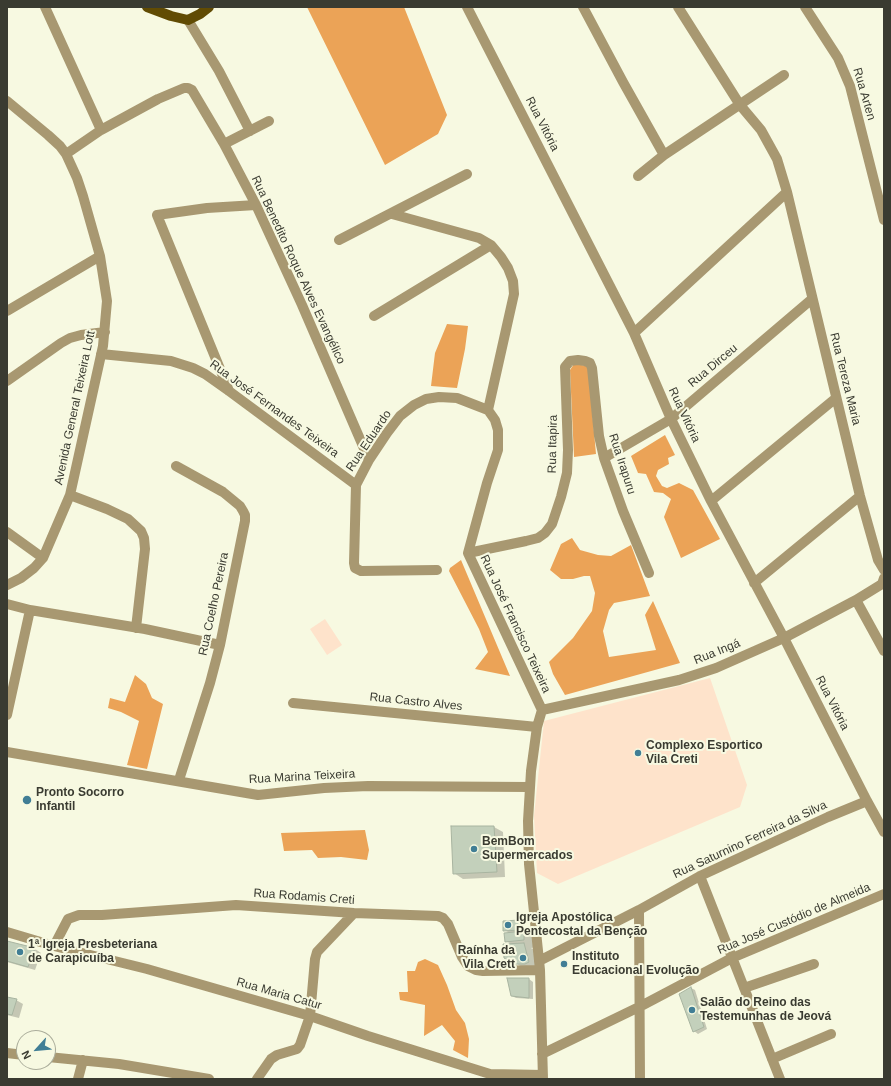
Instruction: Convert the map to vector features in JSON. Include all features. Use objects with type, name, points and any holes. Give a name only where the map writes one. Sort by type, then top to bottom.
[{"type":"main road","points":[[147,7],[188,20],[200,14],[209,7]]},
{"type":"street","points":[[45,7],[101,130],[66,154]]},
{"type":"street","name":"Rua Vitória","points":[[467,7],[634,334],[671,419],[711,501],[784,638],[884,832]]},
{"type":"street","points":[[583,7],[664,155]]},
{"type":"street","name":"Rua Tereza Maria","points":[[678,7],[740,104],[760,130],[777,159],[787,192],[860,496],[878,560],[884,570]]},
{"type":"street","name":"Rua Arten","points":[[805,7],[838,58],[850,86],[884,220]]},
{"type":"street","points":[[188,20],[219,70],[250,131]]},
{"type":"street","points":[[638,176],[664,155],[784,75]]},
{"type":"street","name":"Rua Benedito Roque Alves Evangélico","points":[[101,130],[158,99],[184,88],[192,90],[224,144],[256,205],[302,305],[369,460]]},
{"type":"street","name":"Avenida General Teixeira Lott","points":[[7,101],[60,146],[66,154],[77,178],[100,256],[107,301],[105,332],[101,354],[70,495],[43,558],[34,568],[21,578],[7,585]]},
{"type":"street","points":[[224,144],[269,121]]},
{"type":"street","points":[[339,240],[467,174]]},
{"type":"street","points":[[634,334],[787,192]]},
{"type":"street","points":[[229,391],[157,215],[207,208],[256,205]]},
{"type":"street","points":[[392,214],[480,238],[491,245],[508,268],[513,281],[514,294],[488,410]]},
{"type":"street","points":[[374,316],[491,245]]},
{"type":"street","points":[[7,311],[100,256]]},
{"type":"street","name":"Rua Dirceu","points":[[604,458],[671,419],[812,299]]},
{"type":"street","points":[[7,381],[70,338],[105,332]]},
{"type":"street","name":"Rua José Fernandes Teixeira","points":[[101,354],[171,361],[205,374],[356,485]]},
{"type":"street","name":"Rua Irapuru","points":[[565,367],[570,361],[578,360],[590,363],[592,368],[599,436],[604,458],[623,510],[649,573]]},
{"type":"street","name":"Rua Itapira","points":[[468,553],[532,540],[545,533],[552,524],[567,473],[568,450],[565,367]]},
{"type":"street","name":"Rua Eduardo","points":[[437,570],[361,571],[355,568],[356,485],[369,460],[400,416],[414,405],[426,399],[439,397],[457,398],[488,410]]},
{"type":"street","points":[[711,501],[836,398]]},
{"type":"street","name":"Rua José Francisco Teixeira","points":[[488,410],[498,430],[498,450],[487,483],[468,553],[542,710]]},
{"type":"street","name":"Rua Coelho Pereira","points":[[176,466],[223,492],[240,506],[245,515],[244,528],[220,645],[210,683],[179,780]]},
{"type":"street","points":[[70,495],[107,509],[128,519],[141,531],[144,538],[145,549],[136,628]]},
{"type":"street","points":[[754,583],[860,496]]},
{"type":"street","points":[[7,532],[43,558]]},
{"type":"street","name":"Rua Ingá","points":[[542,710],[679,680],[698,674],[784,638],[856,600],[883,583]]},
{"type":"street","points":[[856,600],[884,651]]},
{"type":"street","points":[[7,604],[30,610],[136,628],[220,645]]},
{"type":"street","points":[[7,715],[30,610]]},
{"type":"street","name":"Rua Castro Alves","points":[[293,703],[537,727]]},
{"type":"street","points":[[542,710],[537,727],[529,787],[528,821],[529,864],[540,965],[543,1077]]},
{"type":"street","name":"Rua Marina Teixeira","points":[[7,752],[179,780],[258,795],[324,788],[368,786],[529,787]]},
{"type":"street","name":"Rua Saturnino Ferreira da Silva","points":[[540,965],[700,876],[828,817],[867,801]]},
{"type":"street","points":[[700,876],[780,1079]]},
{"type":"street","name":"Rua José Custódio de Almeida","points":[[542,1054],[641,1006],[732,958],[884,894]]},
{"type":"street","name":"Rua Rodamis Creti","points":[[54,946],[68,919],[80,915],[102,915],[236,905],[354,913],[438,916],[443,918],[448,924],[462,957],[468,966],[476,970],[483,971],[540,965]]},
{"type":"street","points":[[639,910],[641,1006],[640,1079]]},
{"type":"street","points":[[257,1079],[272,1058],[297,1049],[300,1045],[310,1016],[315,959],[317,952],[354,913]]},
{"type":"street","name":"Rua Maria Catur","points":[[7,932],[54,946],[147,969],[310,1016],[368,1036],[490,1074],[543,1077]]},
{"type":"street","points":[[744,988],[814,964]]},
{"type":"street","points":[[772,1059],[831,1034]]},
{"type":"street","points":[[56,1058],[119,1064],[209,1079]]},
{"type":"street","points":[[78,1079],[83,1060]]},
{"type":"shaded area","points":[[307,7],[404,7],[447,115],[438,134],[385,165]]},
{"type":"shaded area","points":[[447,324],[468,326],[457,388],[431,386],[435,353]]},
{"type":"shaded area","points":[[574,364],[588,366],[596,454],[574,457],[570,370]]},
{"type":"shaded area","points":[[665,435],[675,455],[668,458],[669,464],[658,470],[656,476],[662,486],[667,488],[679,483],[693,490],[720,539],[681,558],[664,517],[671,499],[663,493],[654,492],[646,474],[638,473],[631,456]]},
{"type":"shaded area","points":[[572,538],[580,550],[598,555],[611,556],[631,545],[650,596],[614,603],[609,610],[603,631],[609,657],[656,650],[645,615],[653,601],[680,663],[565,695],[553,674],[549,662],[573,638],[592,611],[595,593],[590,576],[573,579],[561,579],[550,570],[561,544]]},
{"type":"shaded area","points":[[461,560],[510,676],[475,669],[488,652],[479,629],[449,571],[450,568]]},
{"type":"shaded area","points":[[325,619],[342,645],[327,655],[310,629]]},
{"type":"shaded area","points":[[135,675],[146,684],[152,698],[163,704],[147,769],[127,765],[139,721],[121,712],[108,708],[110,698],[125,702]]},
{"type":"shaded area","name":"Complexo Esportico Vila Creti","points":[[710,678],[747,785],[740,807],[558,884],[537,873],[534,816],[544,721]]},
{"type":"shaded area","points":[[365,830],[369,850],[367,860],[341,857],[318,858],[312,850],[284,851],[281,833]]},
{"type":"shaded area","points":[[425,959],[438,965],[456,1010],[465,1023],[469,1039],[468,1058],[453,1050],[455,1041],[442,1025],[424,1036],[425,1005],[400,1000],[399,992],[408,992],[407,971],[415,971],[418,962]]},
{"type":"building","name":"BemBom Supermercados","points":[[451,826],[494,826],[497,872],[453,874]]},
{"type":"building","points":[[520,920],[520,930],[503,931],[503,921]]},
{"type":"building","points":[[524,931],[524,940],[505,942],[504,933]]},
{"type":"building","name":"1ª Igreja Presbeteriana de Carapicuíba","points":[[7,941],[35,948],[28,967],[7,961]]},
{"type":"building","points":[[524,943],[529,962],[525,964],[514,964],[504,958],[503,944]]},
{"type":"building","points":[[507,978],[529,978],[529,998],[511,996]]},
{"type":"building","name":"Salão do Reino das Testemunhas de Jeová","points":[[691,987],[704,1027],[693,1032],[679,994]]},
{"type":"building","points":[[7,997],[17,999],[12,1015],[7,1014]]},
{"type":"place","name":"Complexo Esportico Vila Creti","points":[[638,753]]},
{"type":"place","name":"Pronto Socorro Infantil","points":[[27,800]]},
{"type":"place","name":"BemBom Supermercados","points":[[474,849]]},
{"type":"place","name":"Igreja Apostólica Pentecostal da Benção","points":[[508,925]]},
{"type":"place","name":"1ª Igreja Presbeteriana de Carapicuíba","points":[[20,952]]},
{"type":"place","name":"Raínha da Vila Crett","points":[[523,958]]},
{"type":"place","name":"Instituto Educacional Evolução","points":[[564,964]]},
{"type":"place","name":"Salão do Reino das Testemunhas de Jeová","points":[[692,1010]]}]
